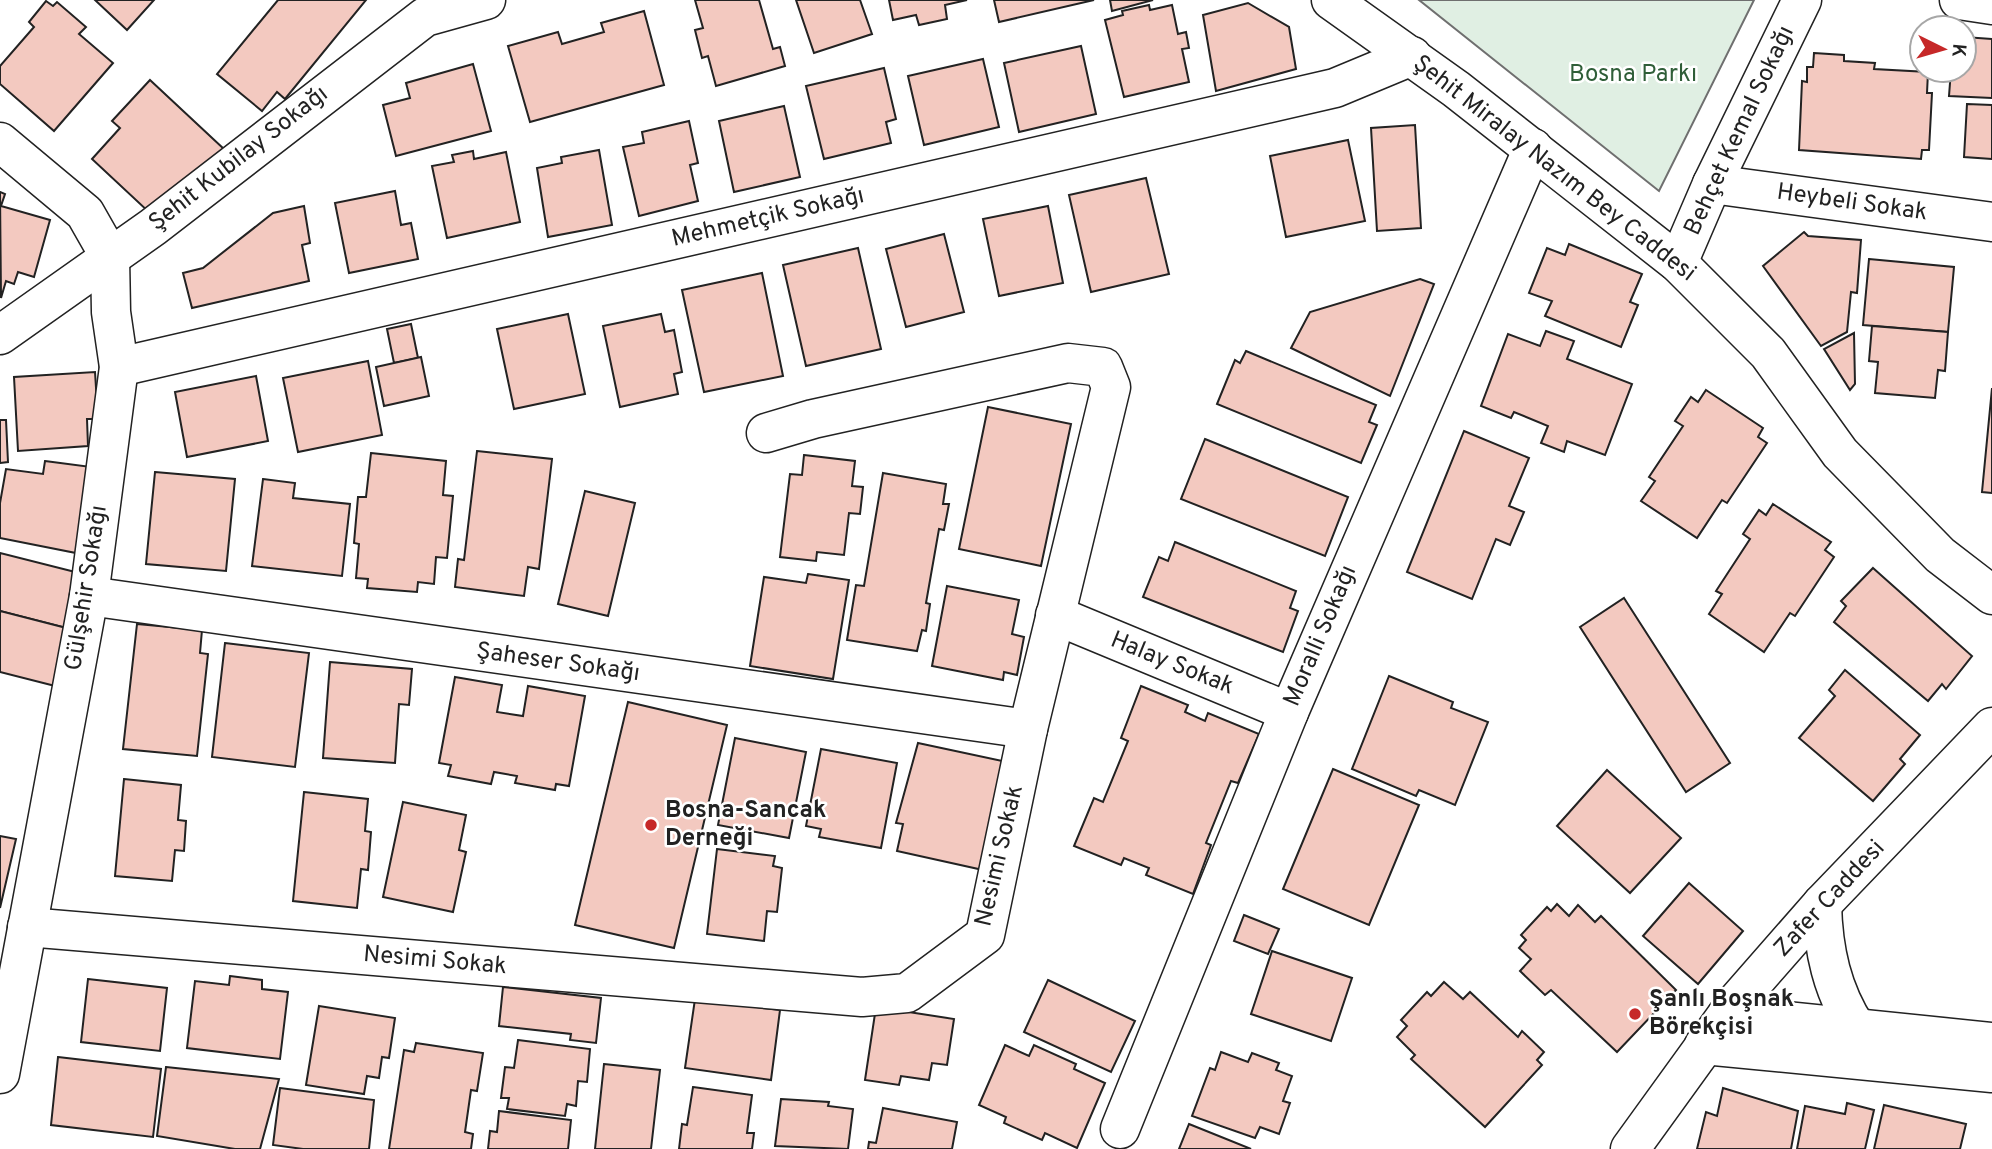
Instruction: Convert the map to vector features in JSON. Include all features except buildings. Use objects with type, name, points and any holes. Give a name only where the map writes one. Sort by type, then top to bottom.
[{"type":"street","name":"Şehit Kubilay Sokağı","points":[[0,335],[110,257],[422,6],[486,0]]},
{"type":"street","name":"Şehit Miralay Nazım Bey Caddesi","points":[[1331,0],[1412,56],[1678,263],[1768,353],[1840,453],[1940,555],[1992,595]]},
{"type":"street","name":"Behçet Kemal Sokağı","points":[[1678,263],[1712,184],[1802,0]]},
{"type":"street","points":[[1959,0],[1992,5]]},
{"type":"street","name":"Mehmetçik Sokağı","points":[[118,367],[1335,88],[1412,56]]},
{"type":"street","name":"Gülşehir Sokağı","points":[[0,142],[85,213],[110,257],[111,312],[118,367],[89,596],[0,1074]]},
{"type":"street","name":"Moralli Sokağı","points":[[1120,1129],[1289,712],[1533,148]]},
{"type":"street","name":"Heybeli Sokak","points":[[1712,184],[1992,222]]},
{"type":"street","name":"Nesimi Sokak","points":[[27,927],[862,997],[907,993],[985,935],[1028,729],[1111,387],[1103,367],[1090,363],[1068,363],[813,419],[766,433]]},
{"type":"street","name":"Şaheser Sokağı","points":[[89,596],[1028,729]]},
{"type":"street","name":"Halay Sokak","points":[[1055,615],[1289,712]]},
{"type":"street","name":"Zafer Caddesi","points":[[1630,1149],[1727,1015],[1822,904],[1992,727]]},
{"type":"street","points":[[1822,904],[1822,937],[1828,965],[1843,1007],[1857,1029]]},
{"type":"street","points":[[1727,1015],[1992,1042]]},
{"type":"street","points":[[1704,1045],[1992,1073]]},
{"type":"green space","name":"Bosna Parkı","points":[[1419,0],[1754,0],[1659,191]]},
{"type":"place","name":"Bosna-Sancak Derneği","points":[[651,825]]},
{"type":"place","name":"Şanlı Boşnak Börekçisi","points":[[1635,1014]]}]
